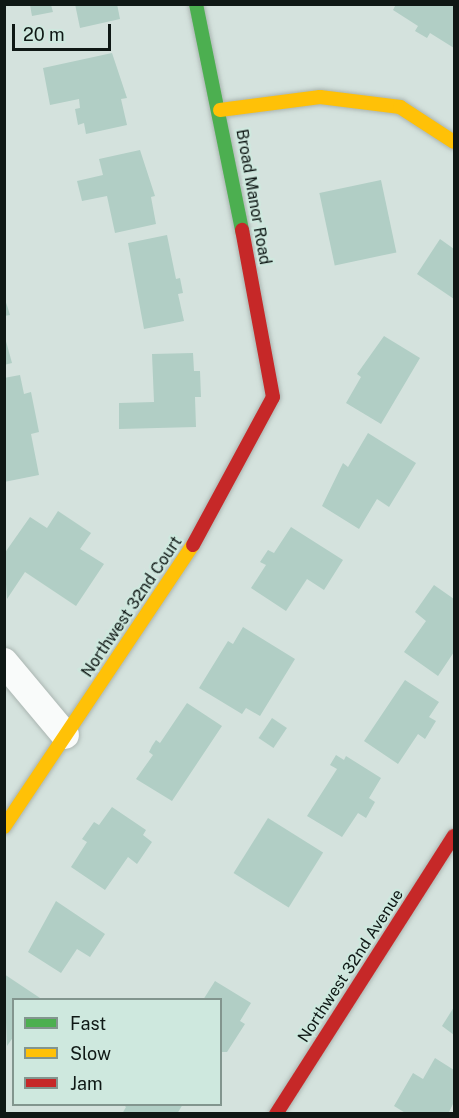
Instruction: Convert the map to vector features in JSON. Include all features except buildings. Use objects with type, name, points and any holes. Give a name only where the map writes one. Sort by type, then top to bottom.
[{"type":"street","name":"Broad Manor Road","points":[[196,4],[220,110],[273,397]]},
{"type":"street","points":[[220,110],[320,97],[400,107],[454,142]]},
{"type":"street","name":"Northwest 32nd Court","points":[[4,827],[207,525],[273,397]]},
{"type":"street","points":[[4,662],[65,735]]},
{"type":"street","name":"Northwest 32nd Avenue","points":[[276,1113],[445,870],[454,836]]},
{"type":"traffic: fast","points":[[196,4],[242,230]]},
{"type":"traffic: slow","points":[[220,110],[320,97],[400,107],[454,142]]},
{"type":"traffic: slow","points":[[4,827],[193,545]]},
{"type":"traffic: jam","points":[[193,545],[273,397],[242,230]]},
{"type":"traffic: jam","points":[[276,1114],[454,836]]}]
